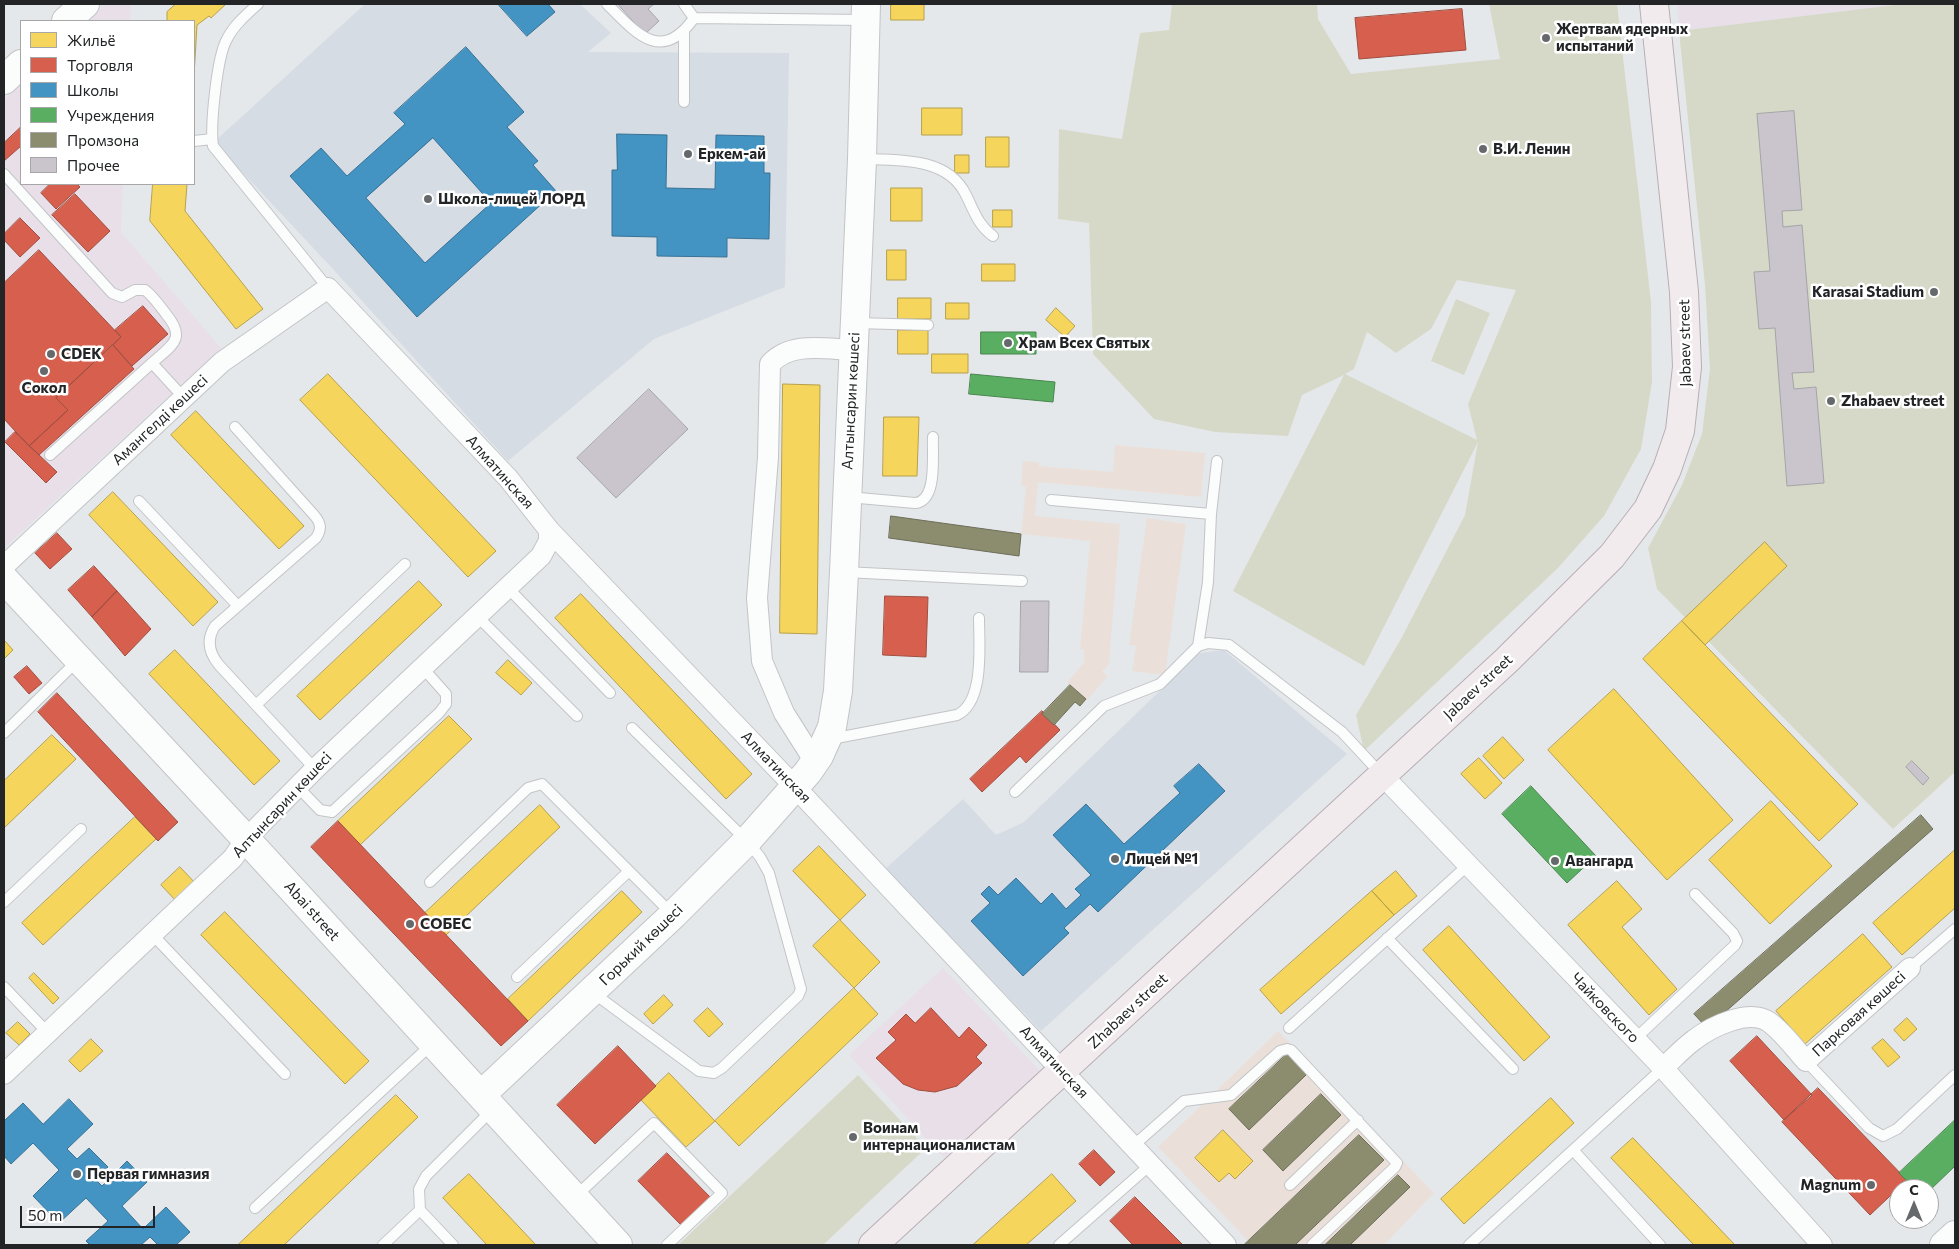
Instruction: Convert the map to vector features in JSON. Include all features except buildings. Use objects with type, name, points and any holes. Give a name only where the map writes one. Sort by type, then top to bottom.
[{"type":"main road","name":"Jabaev street","points":[[1383,776],[1507,660],[1606,563],[1648,509],[1667,469],[1680,431],[1687,367],[1684,292],[1654,4]]},
{"type":"main road","name":"Zhabaev street","points":[[873,1245],[1383,776]]},
{"type":"street","name":"Алтынсарин көшесі","points":[[795,787],[821,750],[832,727],[838,691],[862,159],[866,12]]},
{"type":"street","points":[[4,80],[20,65]]},
{"type":"street","name":"Амангелді көшесі","points":[[4,566],[222,362],[328,288]]},
{"type":"street","name":"Алматинская","points":[[328,288],[508,478],[549,530],[795,787],[1226,1245]]},
{"type":"street","points":[[821,750],[784,713],[762,661],[758,598],[768,457],[770,364],[779,354],[796,348],[854,350]]},
{"type":"street","name":"Алтынсарин көшесі","points":[[4,1074],[233,858],[246,839],[315,769],[547,548],[549,530]]},
{"type":"street","name":"Abai street","points":[[4,579],[75,663],[246,839],[618,1245]]},
{"type":"street","name":"Чайковского","points":[[1383,776],[1663,1068],[1822,1245]]},
{"type":"street","name":"Горький көшесі","points":[[487,1102],[592,992],[747,841],[795,787]]},
{"type":"street","name":"Парковая көшесі","points":[[1663,1068],[1694,1040],[1706,1032],[1748,1018],[1760,1018],[1769,1022],[1806,1062],[1910,968]]},
{"type":"street","points":[[1944,1245],[1955,1235]]},
{"type":"lane","points":[[258,4],[232,30],[223,47],[212,139],[216,152],[328,288]]},
{"type":"lane","points":[[607,4],[636,34],[647,40],[672,39],[684,32],[694,18]]},
{"type":"lane","points":[[684,4],[694,18]]},
{"type":"lane","points":[[694,18],[866,12]]},
{"type":"lane","points":[[684,32],[684,102]]},
{"type":"lane","points":[[195,141],[212,139]]},
{"type":"lane","points":[[862,159],[913,161],[926,164],[951,176],[961,185],[980,224],[993,236]]},
{"type":"lane","points":[[4,174],[112,293],[122,297],[135,290],[145,290],[174,322],[178,332],[176,340],[50,455]]},
{"type":"lane","points":[[855,323],[928,325]]},
{"type":"lane","points":[[152,363],[184,398]]},
{"type":"lane","points":[[235,427],[314,514],[320,524],[316,538],[216,626],[211,632],[210,648],[219,665],[315,769]]},
{"type":"lane","points":[[847,497],[915,503],[923,500],[929,492],[932,482],[933,437]]},
{"type":"lane","points":[[1198,646],[1208,582],[1211,514],[1217,462]]},
{"type":"lane","points":[[1051,500],[1211,514]]},
{"type":"lane","points":[[139,501],[238,606]]},
{"type":"lane","points":[[257,704],[405,564]]},
{"type":"lane","points":[[844,572],[1022,581]]},
{"type":"lane","points":[[507,587],[610,693]]},
{"type":"lane","points":[[476,614],[577,716]]},
{"type":"lane","points":[[821,750],[957,715],[966,710],[973,699],[977,682],[979,618]]},
{"type":"lane","points":[[1015,792],[1104,706],[1160,684],[1198,646],[1208,643],[1229,645],[1342,732],[1383,776]]},
{"type":"lane","points":[[4,733],[75,663]]},
{"type":"lane","points":[[298,786],[320,810],[332,812],[439,713],[446,704],[446,694],[422,667]]},
{"type":"lane","points":[[592,992],[699,1071],[708,1073],[722,1068],[798,996],[800,982],[769,873],[760,857],[747,841],[632,728]]},
{"type":"lane","points":[[430,882],[528,788],[536,784],[547,787],[673,915]]},
{"type":"lane","points":[[4,902],[81,829]]},
{"type":"lane","points":[[1288,1028],[1468,865]]},
{"type":"lane","points":[[517,977],[629,871]]},
{"type":"lane","points":[[1635,1039],[1735,945],[1736,941],[1733,933],[1695,894]]},
{"type":"lane","points":[[1910,968],[1955,929]]},
{"type":"lane","points":[[152,934],[285,1074]]},
{"type":"lane","points":[[1387,938],[1513,1069]]},
{"type":"lane","points":[[4,987],[47,1032]]},
{"type":"lane","points":[[255,1208],[432,1044]]},
{"type":"lane","points":[[1133,1146],[1184,1101],[1231,1096],[1280,1052],[1287,1049],[1294,1053],[1395,1158],[1396,1165],[1312,1245]]},
{"type":"lane","points":[[1806,1062],[1869,1128],[1883,1136],[1897,1129],[1955,1075]]},
{"type":"lane","points":[[1469,1245],[1663,1068]]},
{"type":"lane","points":[[453,1245],[420,1210],[418,1199],[421,1182],[487,1102]]},
{"type":"lane","points":[[1290,1185],[1358,1120]]},
{"type":"lane","points":[[573,1198],[654,1123],[722,1193],[667,1245]]},
{"type":"lane","points":[[1573,1150],[1660,1245]]},
{"type":"lane","points":[[1059,1245],[1150,1164]]},
{"type":"lane","points":[[383,1245],[420,1210]]},
{"type":"shaded area","points":[[104,4],[131,4],[130,20],[87,20]]},
{"type":"shaded area","name":"Школа-лицей ЛОРД","points":[[365,4],[580,4],[611,33],[588,52],[789,53],[785,287],[654,339],[508,461],[214,142]]},
{"type":"shaded area","points":[[1677,4],[1903,4],[1679,31]]},
{"type":"shaded area","points":[[20,84],[20,185],[123,185],[121,232],[221,348],[4,548],[4,100]]},
{"type":"shaded area","points":[[1115,445],[1205,453],[1201,497],[1038,482],[1035,516],[1120,524],[1109,665],[1102,672],[1108,676],[1087,700],[1067,683],[1084,662],[1084,650],[1080,649],[1090,541],[1021,534],[1026,487],[1021,486],[1023,461],[1039,462],[1039,466],[1113,472]]},
{"type":"shaded area","points":[[1147,518],[1186,524],[1165,675],[1132,671],[1136,646],[1129,645]]},
{"type":"shaded area","points":[[1224,650],[1347,754],[1041,1031],[885,869],[963,799],[996,835],[1024,822],[1199,653]]},
{"type":"shaded area","points":[[943,968],[1043,1074],[944,1158],[849,1055]]},
{"type":"shaded area","points":[[1278,1031],[1434,1193],[1384,1245],[1252,1245],[1158,1147]]},
{"type":"green space","points":[[1172,4],[1317,4],[1318,19],[1351,74],[1500,59],[1489,4],[1617,4],[1651,302],[1652,382],[1641,449],[1604,516],[1557,569],[1364,751],[1356,715],[1401,639],[1465,515],[1478,442],[1364,666],[1233,591],[1344,375],[1302,395],[1288,436],[1215,432],[1154,419],[1093,354],[1089,223],[1058,219],[1059,129],[1122,139],[1140,33],[1169,30]],"holes":[[[1457,280],[1516,290],[1468,404],[1477,440],[1345,374],[1354,369],[1367,332],[1396,353],[1431,329]]]},
{"type":"green space","name":"Zhabaev street","points":[[1903,4],[1955,4],[1955,772],[1893,829],[1657,589],[1648,548],[1682,485],[1702,434],[1710,369],[1705,285],[1679,31]]},
{"type":"green space","points":[[1456,299],[1490,313],[1464,375],[1431,361]]},
{"type":"green space","points":[[858,1075],[926,1148],[823,1245],[678,1245]]},
{"type":"place","name":"Жертвам ядерных испытаний","points":[[1546,38]]},
{"type":"place","name":"В.И. Ленин","points":[[1483,149]]},
{"type":"place","name":"Еркем-ай","points":[[688,154]]},
{"type":"place","name":"Школа-лицей ЛОРД","points":[[428,199]]},
{"type":"place","name":"Karasai Stadium","points":[[1934,292]]},
{"type":"place","name":"Храм Всех Святых","points":[[1008,343]]},
{"type":"place","name":"CDEK","points":[[51,354]]},
{"type":"place","name":"Сокол","points":[[44,371]]},
{"type":"place","name":"Zhabaev street","points":[[1831,401]]},
{"type":"place","name":"Лицей №1","points":[[1115,859]]},
{"type":"place","name":"Авангард","points":[[1555,861]]},
{"type":"place","name":"СОБЕС","points":[[410,924]]},
{"type":"place","name":"Воинам интернационалистам","points":[[853,1137]]},
{"type":"place","name":"Первая гимназия","points":[[77,1174]]},
{"type":"place","name":"Magnum","points":[[1871,1185]]}]
